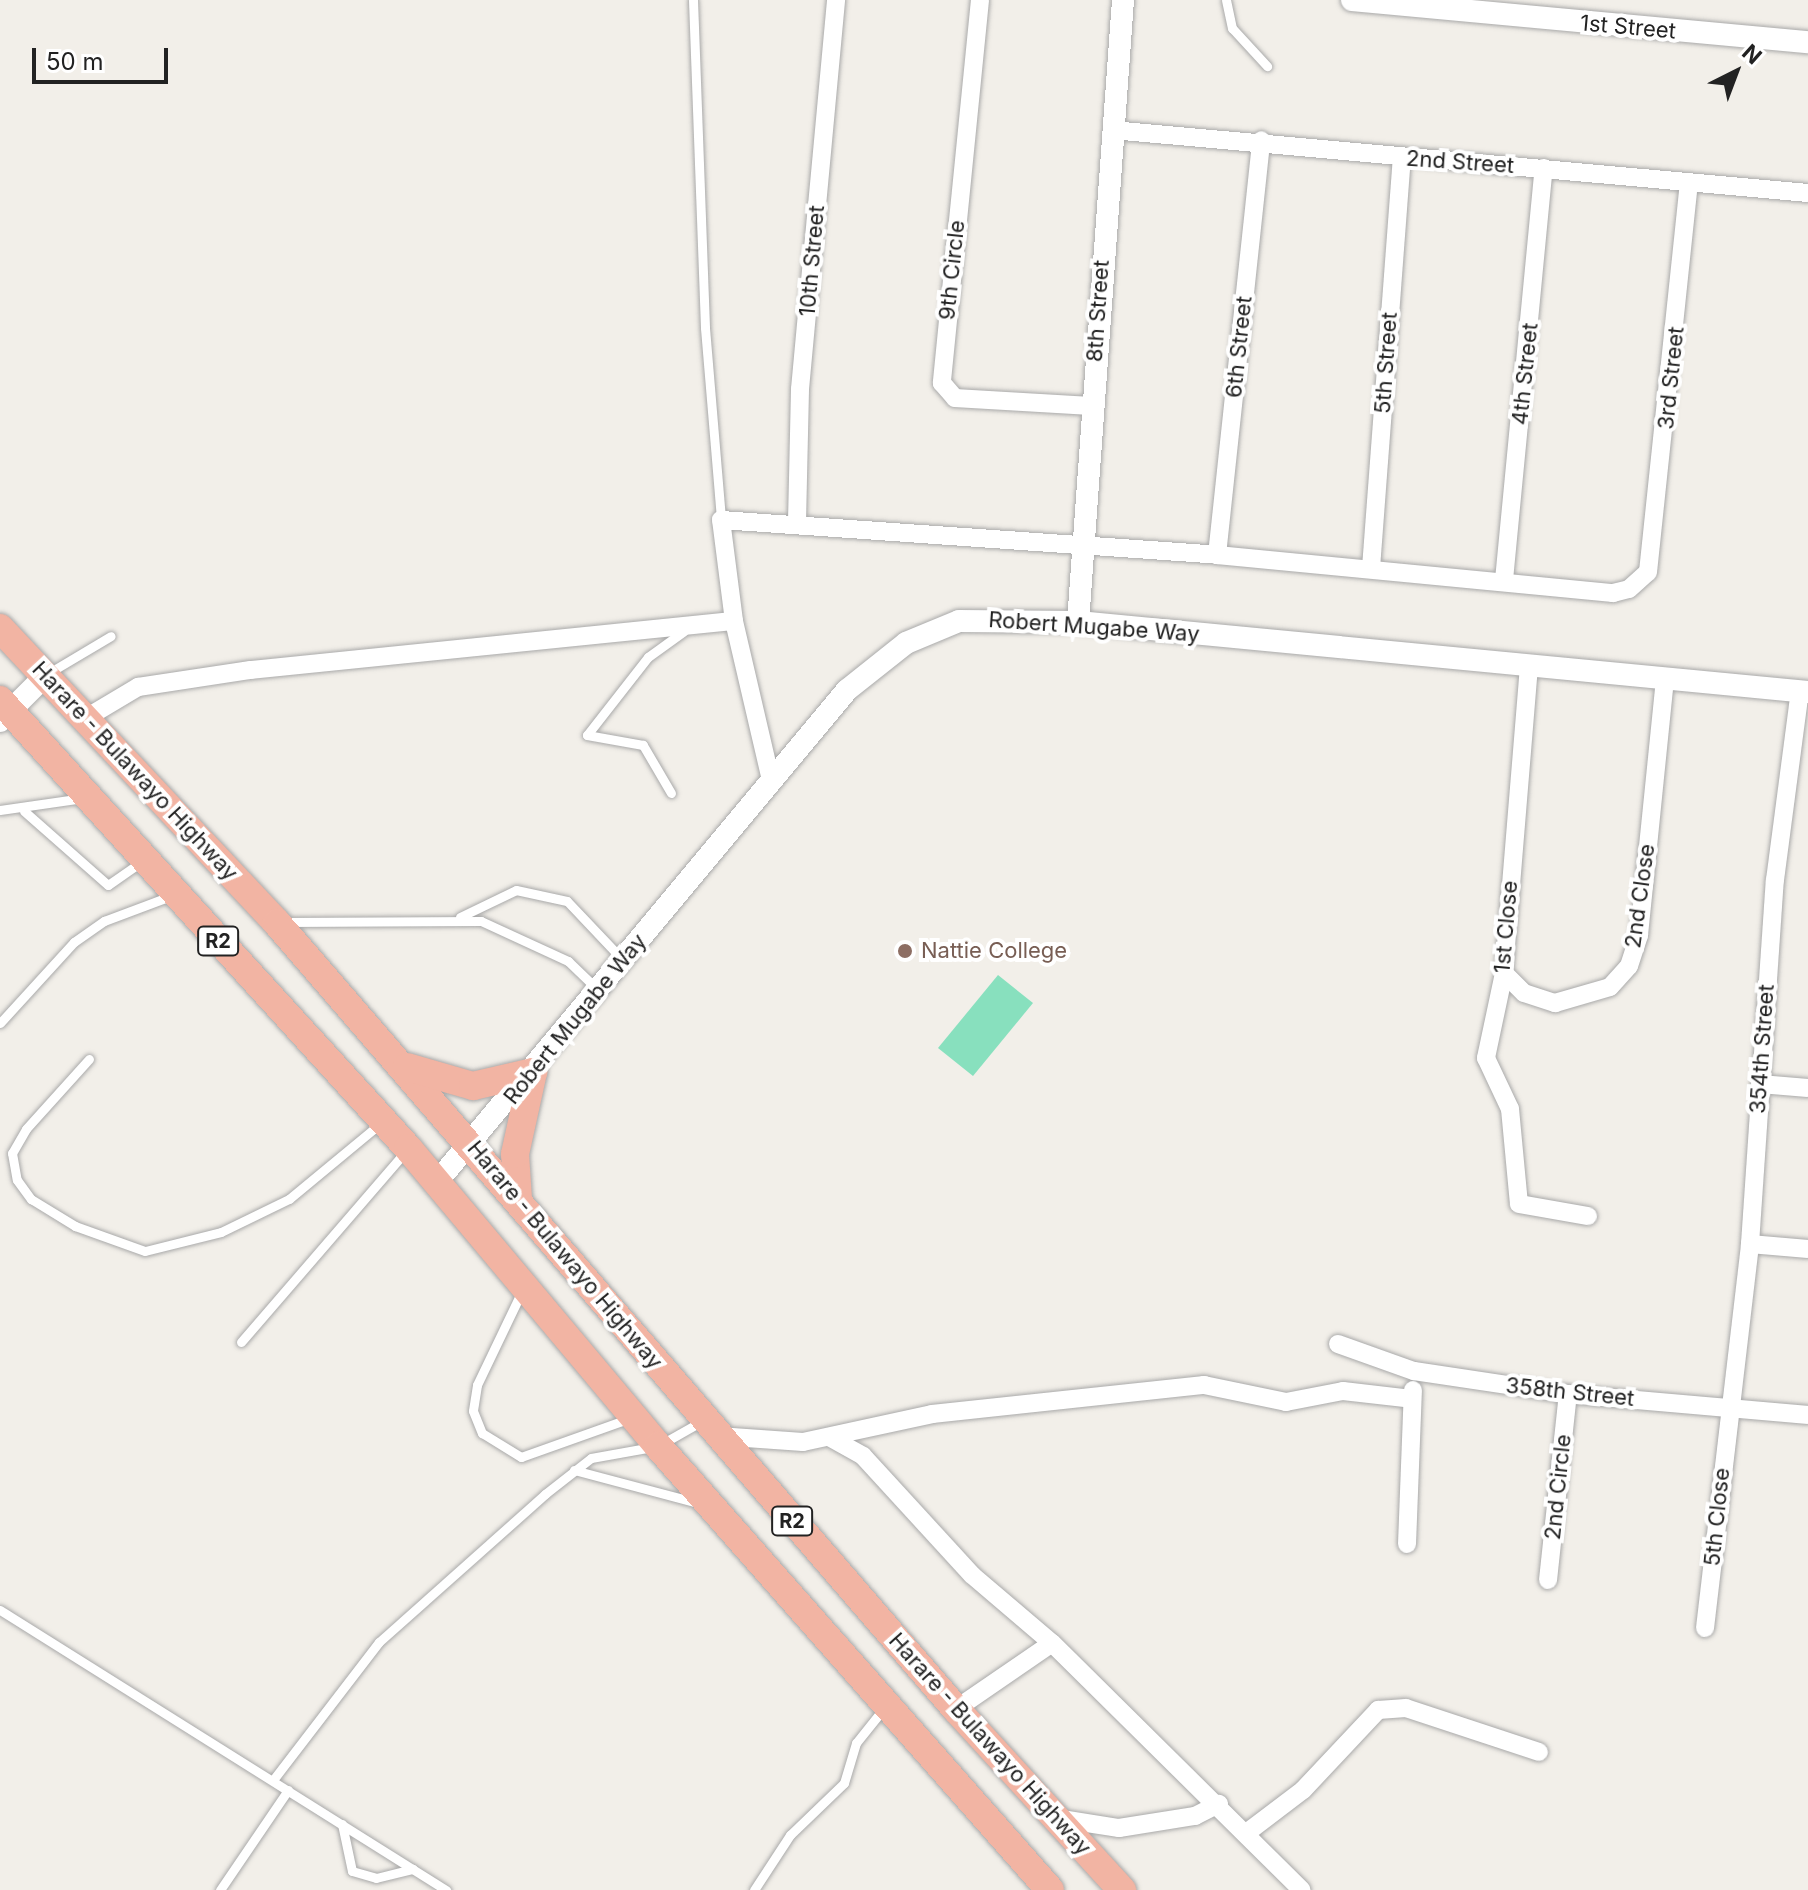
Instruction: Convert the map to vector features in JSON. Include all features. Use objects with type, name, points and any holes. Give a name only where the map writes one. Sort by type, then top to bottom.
[{"type":"highway","name":"Harare - Bulawayo Highway","points":[[0,628],[47,674],[277,923],[472,1144],[711,1428],[956,1709],[1122,1890]]},
{"type":"highway","name":"R2","points":[[4,711],[91,796],[175,894],[408,1148],[658,1446],[1038,1882]]},
{"type":"highway","points":[[401,1065],[465,1086],[533,1072],[515,1154],[518,1199]]},
{"type":"street","name":"10th Street","points":[[797,522],[800,389],[836,0]]},
{"type":"street","name":"9th Circle","points":[[980,0],[942,383],[955,398],[1091,406]]},
{"type":"street","name":"8th Street","points":[[1078,622],[1078,549],[1123,0]]},
{"type":"street","name":"1st Street","points":[[1352,0],[1808,42]]},
{"type":"street","name":"2nd Street","points":[[1112,130],[1261,140],[1402,158],[1808,193]]},
{"type":"street","name":"6th Street","points":[[1217,555],[1261,140]]},
{"type":"street","name":"5th Street","points":[[1371,568],[1402,158]]},
{"type":"street","name":"4th Street","points":[[1504,580],[1544,168]]},
{"type":"street","name":"3rd Street","points":[[1504,580],[1613,593],[1648,572],[1689,183]]},
{"type":"street","points":[[770,776],[734,621],[721,520],[797,522],[1078,549],[1217,555],[1504,580]]},
{"type":"street","name":"Robert Mugabe Way","points":[[437,1182],[533,1072],[770,776],[847,690],[906,643],[983,617],[1078,622],[1804,692]]},
{"type":"street","points":[[86,718],[138,687],[237,672],[734,621]]},
{"type":"street","name":"1st Close","points":[[1529,666],[1504,973],[1485,1042],[1510,1109],[1512,1193],[1531,1211],[1588,1216]]},
{"type":"street","points":[[4,711],[47,674]]},
{"type":"street","name":"2nd Close","points":[[1504,973],[1524,993],[1555,1003],[1610,987],[1629,966],[1639,935],[1665,679]]},
{"type":"street","name":"354th Street","points":[[1730,1407],[1750,1244],[1760,1084],[1804,692]]},
{"type":"street","points":[[1760,1084],[1808,1088]]},
{"type":"street","points":[[1750,1244],[1808,1249]]},
{"type":"street","name":"358th Street","points":[[1338,1344],[1414,1371],[1568,1394],[1808,1415]]},
{"type":"street","points":[[1407,1544],[1414,1371]]},
{"type":"street","points":[[711,1428],[803,1442],[932,1414],[1191,1386],[1286,1402],[1343,1391],[1412,1399]]},
{"type":"street","name":"2nd Circle","points":[[1548,1580],[1568,1394]]},
{"type":"street","name":"5th Close","points":[[1705,1628],[1730,1407]]},
{"type":"street","points":[[829,1437],[863,1456],[972,1575],[1052,1643],[1249,1831],[1302,1890]]},
{"type":"street","points":[[956,1709],[1052,1643]]},
{"type":"street","points":[[1249,1831],[1303,1790],[1378,1710],[1406,1708],[1539,1752]]},
{"type":"street","points":[[1054,1817],[1119,1828],[1195,1816],[1219,1804]]},
{"type":"lane","points":[[693,0],[705,328],[721,520]]},
{"type":"lane","points":[[1226,0],[1237,36],[1267,66]]},
{"type":"lane","points":[[671,793],[643,745],[587,735],[648,657],[692,624]]},
{"type":"lane","points":[[47,674],[111,636]]},
{"type":"lane","points":[[0,810],[24,811],[91,796]]},
{"type":"lane","points":[[24,811],[108,885],[145,859]]},
{"type":"lane","points":[[277,923],[460,917],[516,890],[567,901],[623,960]]},
{"type":"lane","points":[[0,1023],[74,942],[104,921],[175,894]]},
{"type":"lane","points":[[460,917],[568,961],[597,990]]},
{"type":"lane","points":[[89,1059],[26,1129],[12,1153],[17,1180],[31,1199],[75,1226],[145,1251],[221,1232],[289,1199],[383,1121]]},
{"type":"lane","points":[[241,1342],[408,1148]]},
{"type":"lane","points":[[524,1287],[477,1385],[473,1411],[482,1433],[521,1457],[636,1418]]},
{"type":"lane","points":[[273,1780],[379,1642],[574,1470],[606,1452],[658,1446],[711,1428]]},
{"type":"lane","points":[[574,1470],[712,1508]]},
{"type":"lane","points":[[0,1610],[446,1890]]},
{"type":"lane","points":[[754,1890],[790,1835],[844,1783],[856,1743],[885,1707]]},
{"type":"lane","points":[[220,1890],[288,1790]]},
{"type":"lane","points":[[342,1824],[352,1871],[376,1878],[413,1869]]},
{"type":"green space","points":[[998,975],[1033,1003],[973,1076],[938,1048]]},
{"type":"place","name":"Nattie College","points":[[905,951]]}]
